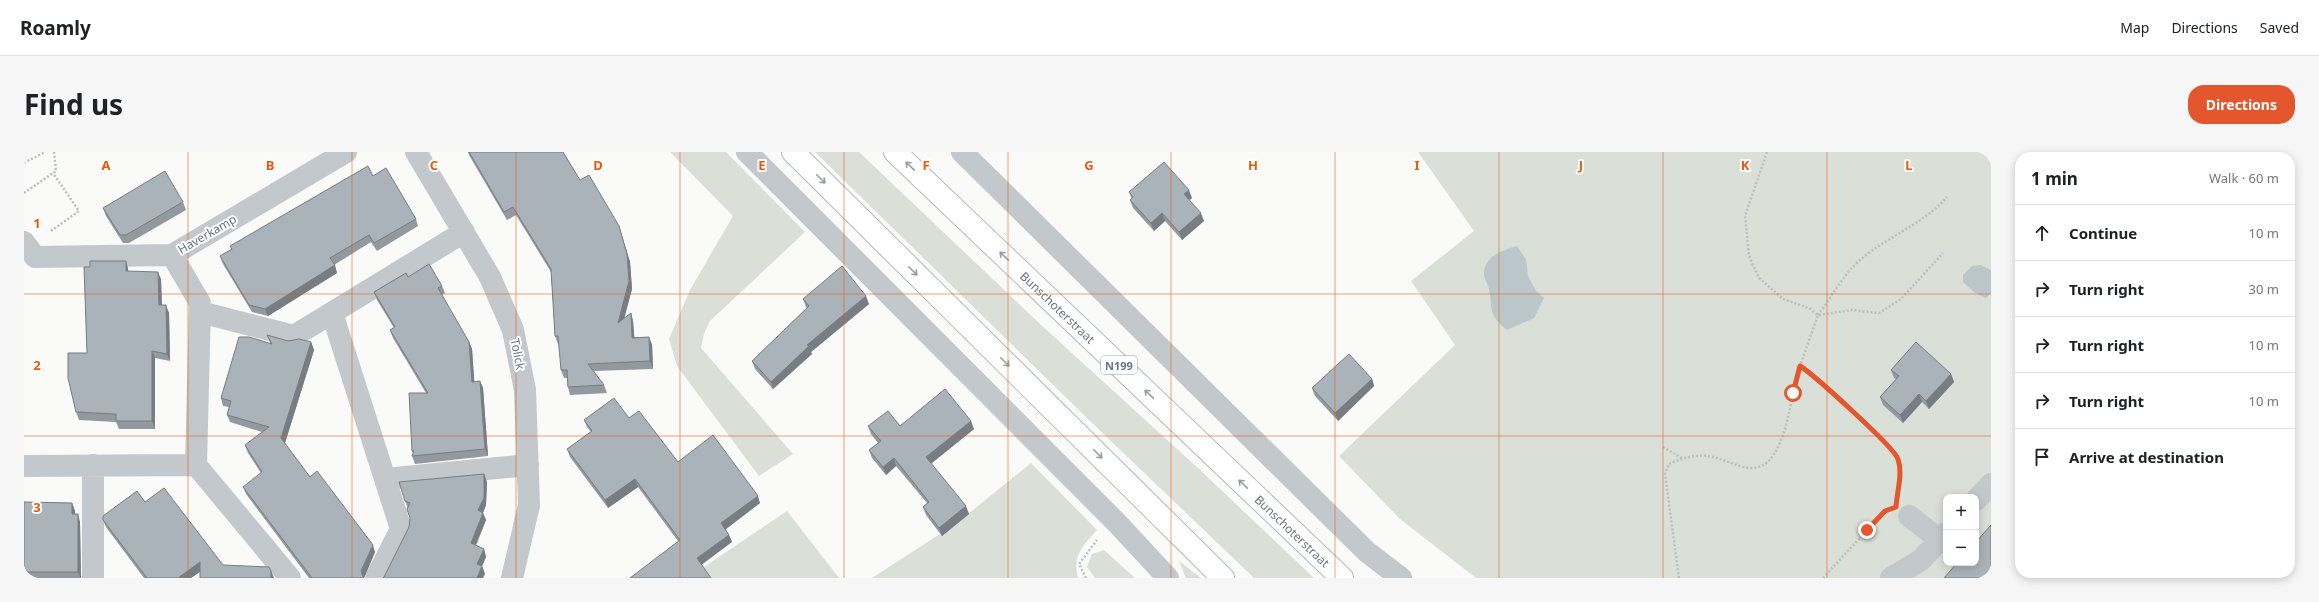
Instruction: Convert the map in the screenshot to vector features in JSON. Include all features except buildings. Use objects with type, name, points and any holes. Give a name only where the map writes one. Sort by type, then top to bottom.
[{"type":"main road","points":[[793,152],[1223,578]]},
{"type":"main road","name":"Bunschoterstraat","points":[[895,152],[1342,578]]},
{"type":"street","name":"Haverkamp","points":[[196,465],[200,303],[172,255],[346,152]]},
{"type":"street","name":"Tolick","points":[[416,152],[490,277],[513,330],[525,390],[529,505],[512,578]]},
{"type":"street","points":[[747,152],[1116,522],[1168,578]]},
{"type":"street","points":[[962,152],[1367,552],[1401,578]]},
{"type":"street","points":[[200,312],[294,336],[464,232]]},
{"type":"street","points":[[24,242],[35,257],[172,255]]},
{"type":"street","points":[[332,313],[401,529],[376,578]]},
{"type":"street","points":[[93,465],[93,578]]},
{"type":"street","points":[[24,466],[196,465],[290,578]]},
{"type":"street","points":[[385,479],[528,466]]},
{"type":"street","points":[[1979,497],[1991,484]]},
{"type":"street","points":[[1891,578],[1921,560],[1943,536],[1903,508]]},
{"type":"path","points":[[24,163],[45,152]]},
{"type":"path","points":[[24,193],[56,171],[54,152]]},
{"type":"path","points":[[1767,152],[1745,216],[1749,256],[1759,278],[1783,299],[1809,308],[1818,315],[1852,310],[1879,313],[1901,299],[1943,253]]},
{"type":"path","points":[[45,235],[79,211],[53,173]]},
{"type":"path","points":[[1679,578],[1665,474],[1669,464],[1682,458],[1712,456],[1740,467],[1753,469],[1765,463],[1777,450],[1800,366],[1818,315],[1858,262],[1898,232],[1934,212],[1947,197]]},
{"type":"path","points":[[1800,366],[1809,371],[1822,385],[1872,428],[1897,456],[1901,472],[1903,508]]},
{"type":"path","points":[[1663,447],[1682,458]]},
{"type":"path","points":[[1823,578],[1885,511]]},
{"type":"path","points":[[1086,578],[1079,564],[1100,537],[1116,522]]},
{"type":"shaded area","points":[[670,152],[726,152],[805,232],[710,321],[704,334],[701,348],[793,454],[759,476],[677,366],[669,339],[690,290],[733,216]]},
{"type":"shaded area","points":[[815,152],[859,152],[1040,324],[1199,469],[1314,578],[1254,578],[1088,419]]},
{"type":"shaded area","points":[[1418,152],[1991,152],[1991,578],[1476,578],[1400,519],[1339,456],[1455,345],[1411,281],[1474,231]]},
{"type":"shaded area","points":[[1517,246],[1526,260],[1528,276],[1536,291],[1544,298],[1534,318],[1507,330],[1501,325],[1492,312],[1489,289],[1484,274],[1487,263],[1491,258],[1500,252]]},
{"type":"shaded area","points":[[1981,265],[1991,270],[1991,293],[1986,298],[1975,293],[1963,282],[1963,275],[1972,266]]},
{"type":"shaded area","points":[[1031,463],[1097,530],[1077,557],[1076,570],[1078,578],[872,578],[957,523]]},
{"type":"shaded area","points":[[787,511],[839,578],[698,578],[698,571]]},
{"type":"shaded area","points":[[1104,550],[1135,578],[1095,578],[1087,567],[1092,554]]},
{"type":"shaded area","points":[[1179,561],[1201,578],[1186,578]]},
{"type":"route","points":[[1793,393],[1800,366],[1809,371],[1822,385],[1872,428],[1897,456],[1901,472],[1897,489],[1896,507],[1885,511],[1867,530]]}]
